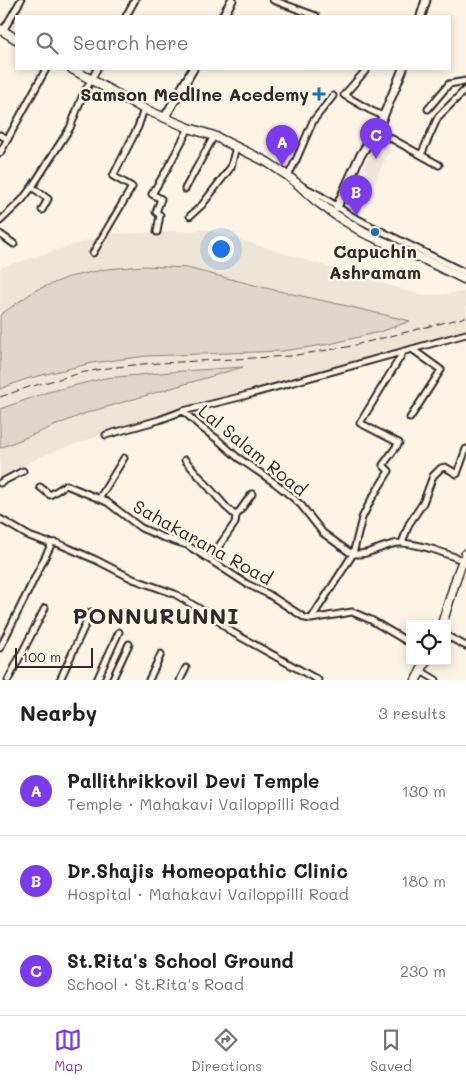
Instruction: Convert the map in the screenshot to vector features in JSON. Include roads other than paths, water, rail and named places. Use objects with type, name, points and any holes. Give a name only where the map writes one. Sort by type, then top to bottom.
[{"type":"main road","points":[[2,30],[15,38]]},
{"type":"main road","points":[[74,70],[144,108],[189,128],[214,136],[267,162],[288,176],[334,214],[364,233],[466,280]]},
{"type":"main road","points":[[443,620],[464,557]]},
{"type":"main road","points":[[416,680],[424,665]]},
{"type":"street","points":[[2,30],[21,0]]},
{"type":"street","points":[[126,15],[134,0]]},
{"type":"street","points":[[223,15],[232,0]]},
{"type":"street","points":[[273,0],[313,15]]},
{"type":"street","points":[[421,15],[426,0]]},
{"type":"street","points":[[0,153],[45,70]]},
{"type":"street","points":[[0,221],[22,200],[32,187],[70,128],[82,97],[96,70]]},
{"type":"street","points":[[165,117],[192,70]]},
{"type":"street","points":[[366,70],[344,95],[383,116]]},
{"type":"street","points":[[338,207],[359,158],[383,116],[402,70]]},
{"type":"street","points":[[428,109],[449,84],[466,81]]},
{"type":"street","points":[[421,155],[438,117],[466,89]]},
{"type":"street","points":[[288,176],[313,121],[333,96]]},
{"type":"street","points":[[93,253],[132,187],[113,176],[138,127],[144,108]]},
{"type":"street","points":[[157,232],[160,215],[156,212],[161,200],[152,194],[189,128]]},
{"type":"street","points":[[376,130],[440,165]]},
{"type":"street","points":[[0,135],[8,139]]},
{"type":"street","points":[[185,189],[214,136]]},
{"type":"street","points":[[190,216],[202,205],[231,167],[236,146]]},
{"type":"street","points":[[299,185],[393,237],[466,273]]},
{"type":"street","points":[[32,187],[48,199],[42,210]]},
{"type":"street","points":[[0,234],[14,244]]},
{"type":"street","points":[[106,434],[183,411],[466,334]]},
{"type":"street","points":[[410,418],[441,370],[412,349]]},
{"type":"street","points":[[311,619],[353,554],[362,518],[389,471],[383,466],[399,444],[360,423],[404,351]]},
{"type":"street","name":"Lal Salam Road","points":[[183,411],[237,457],[291,496],[323,533],[353,554]]},
{"type":"street","points":[[402,543],[409,524],[423,503],[434,474],[440,468],[445,467],[457,474],[466,449]]},
{"type":"street","points":[[99,498],[124,458]]},
{"type":"street","points":[[184,460],[236,516]]},
{"type":"street","points":[[0,483],[22,470]]},
{"type":"street","name":"Sahakarana Road","points":[[40,487],[50,495],[66,485],[99,498],[141,528],[187,545],[247,584],[268,594],[306,618],[311,619]]},
{"type":"street","points":[[210,559],[252,494]]},
{"type":"street","points":[[0,519],[29,536],[46,542],[57,543],[143,583],[176,594],[218,620],[230,631],[318,680]]},
{"type":"street","points":[[0,648],[52,543]]},
{"type":"street","points":[[353,554],[362,554],[390,544],[402,543],[431,548],[464,557]]},
{"type":"street","points":[[8,680],[45,608]]},
{"type":"street","points":[[60,680],[90,612]]},
{"type":"street","points":[[311,619],[352,612],[372,620],[406,640]]},
{"type":"street","points":[[97,680],[118,632]]},
{"type":"street","points":[[451,638],[466,646]]},
{"type":"street","points":[[112,680],[129,644]]},
{"type":"street","points":[[148,680],[161,654]]},
{"type":"street","points":[[180,680],[186,668]]},
{"type":"street","points":[[422,671],[436,680]]},
{"type":"railway","points":[[0,397],[29,387],[108,368],[142,364],[290,356],[347,347],[466,317]]},
{"type":"place","name":"Samson Medline Acedemy","points":[[319,94]]},
{"type":"place","name":"St.Rita's School Ground","points":[[376,159]]},
{"type":"place","name":"Pallithrikkovil Devi Temple","points":[[282,166]]},
{"type":"place","name":"Dr.Shajis Homeopathic Clinic","points":[[356,216]]},
{"type":"place","name":"Capuchin Ashramam","points":[[375,232]]},
{"type":"district","name":"PONNURUNNI","points":[[156,615]]}]
